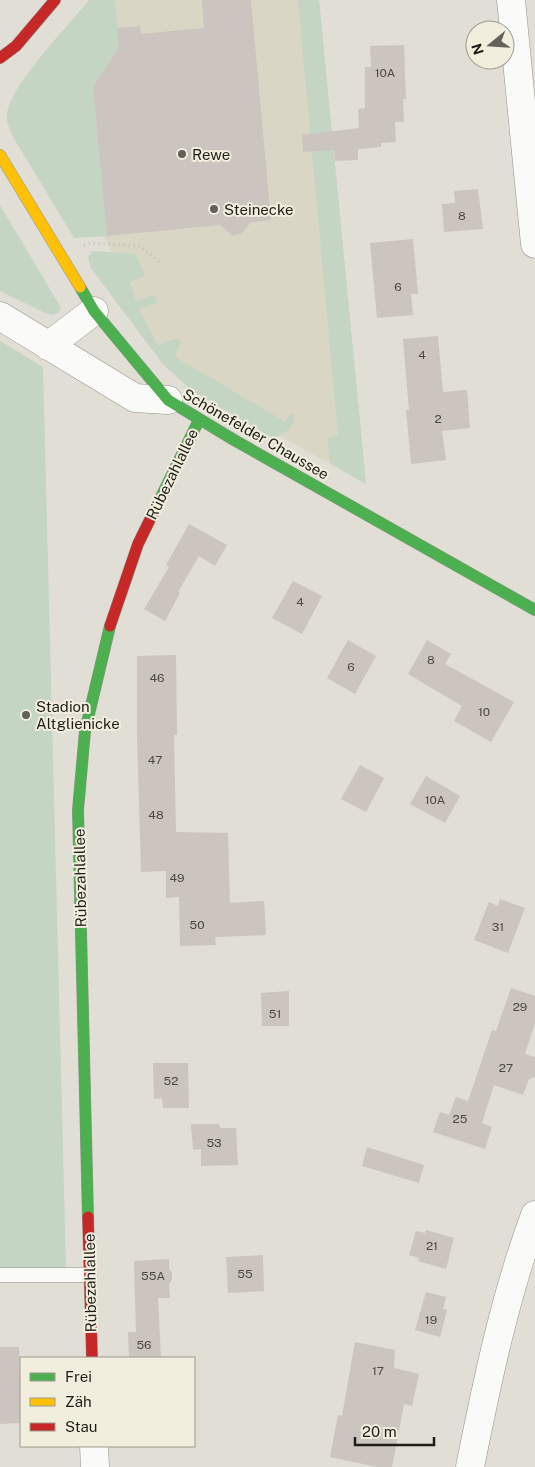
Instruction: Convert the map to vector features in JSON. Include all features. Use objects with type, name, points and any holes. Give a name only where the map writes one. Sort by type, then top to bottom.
[{"type":"street","points":[[0,58],[16,46],[55,0]]},
{"type":"street","points":[[511,0],[526,70],[535,244]]},
{"type":"street","name":"Schönefelder Chaussee","points":[[0,155],[94,311],[168,400],[199,420],[535,610]]},
{"type":"street","points":[[48,346],[94,311]]},
{"type":"street","points":[[0,316],[135,398],[168,400]]},
{"type":"street","name":"Rübezahlallee","points":[[92,1357],[78,810],[85,731],[108,631],[138,544],[199,420]]},
{"type":"street","points":[[470,1467],[483,1402],[520,1255],[535,1214]]},
{"type":"street","points":[[94,1447],[95,1467]]},
{"type":"lane","points":[[0,1275],[90,1275]]},
{"type":"path","points":[[83,246],[90,243],[140,246],[162,264]]},
{"type":"shaded area","points":[[102,0],[319,0],[366,484],[192,387],[162,363],[43,101]]},
{"type":"green space","points":[[89,0],[115,0],[119,48],[93,87],[107,236],[74,238],[13,137],[7,119],[9,107],[27,75]]},
{"type":"green space","points":[[298,0],[319,0],[366,484],[330,463],[327,438],[338,435]]},
{"type":"green space","points":[[0,205],[61,308],[58,313],[52,315],[45,313],[0,291]]},
{"type":"green space","points":[[92,251],[136,254],[145,276],[130,282],[136,301],[154,295],[157,303],[139,309],[158,345],[178,338],[181,342],[175,357],[286,422],[290,414],[294,414],[292,426],[275,438],[191,390],[162,363],[91,268],[88,258]]},
{"type":"green space","name":"Stadion Altglienicke","points":[[0,341],[43,367],[66,1268],[0,1268]]},
{"type":"building","name":"Rewe","points":[[202,0],[251,0],[271,220],[251,222],[242,233],[233,236],[220,225],[107,236],[93,87],[119,48],[117,28],[140,26],[141,34],[204,28]]},
{"type":"building","points":[[404,45],[406,99],[403,99],[404,122],[395,122],[396,142],[381,143],[381,147],[358,149],[358,160],[335,161],[334,150],[303,152],[302,135],[359,128],[358,109],[365,108],[365,67],[371,67],[370,46]]},
{"type":"building","points":[[478,189],[483,229],[444,232],[442,204],[455,203],[454,191]]},
{"type":"building","points":[[413,239],[418,294],[411,294],[413,315],[377,318],[370,243]]},
{"type":"building","points":[[438,336],[443,392],[467,390],[470,428],[442,431],[446,460],[411,464],[406,410],[409,410],[403,339]]},
{"type":"building","points":[[189,524],[227,545],[215,566],[199,556],[178,592],[180,593],[165,621],[144,609],[169,567],[166,565]]},
{"type":"building","points":[[293,581],[322,596],[302,634],[272,618]]},
{"type":"building","points":[[348,640],[376,656],[355,694],[327,678]]},
{"type":"building","points":[[427,640],[451,654],[445,664],[514,702],[491,742],[454,721],[462,706],[408,674]]},
{"type":"building","points":[[176,655],[177,735],[174,735],[176,832],[228,833],[230,903],[264,901],[266,935],[215,937],[216,945],[180,946],[179,897],[166,898],[166,871],[141,872],[137,656]]},
{"type":"building","points":[[360,765],[384,778],[366,812],[341,799]]},
{"type":"building","points":[[426,776],[460,796],[445,823],[410,804]]},
{"type":"building","points":[[500,899],[525,908],[508,953],[474,940],[489,902],[498,906]]},
{"type":"building","points":[[511,988],[535,996],[535,1023],[525,1054],[535,1057],[535,1077],[529,1079],[523,1095],[494,1085],[482,1123],[492,1127],[485,1149],[433,1132],[440,1112],[449,1115],[456,1097],[468,1101],[492,1030],[496,1031]]},
{"type":"building","points":[[289,991],[289,1026],[262,1026],[261,993]]},
{"type":"building","points":[[153,1063],[188,1063],[189,1108],[163,1108],[162,1098],[154,1099]]},
{"type":"building","points":[[191,1124],[218,1124],[221,1128],[236,1128],[238,1165],[201,1166],[201,1149],[193,1150]]},
{"type":"building","points":[[367,1147],[424,1165],[419,1183],[362,1166]]},
{"type":"building","points":[[426,1230],[454,1238],[446,1269],[418,1261],[419,1258],[409,1255],[416,1231],[425,1233]]},
{"type":"building","points":[[263,1255],[264,1291],[228,1293],[226,1257]]},
{"type":"building","points":[[169,1259],[169,1269],[172,1272],[172,1280],[169,1284],[170,1298],[158,1298],[161,1357],[129,1357],[128,1332],[136,1332],[134,1261]]},
{"type":"building","points":[[426,1292],[446,1297],[443,1309],[447,1310],[440,1337],[415,1330]]},
{"type":"building","points":[[355,1342],[395,1350],[394,1368],[419,1374],[412,1406],[404,1404],[392,1467],[377,1467],[330,1457],[338,1415],[342,1416]]},
{"type":"building","points":[[0,1347],[19,1347],[20,1423],[0,1424]]},
{"type":"traffic: fast","points":[[80,287],[94,311],[168,400],[234,440],[535,610]]},
{"type":"traffic: fast","points":[[160,499],[199,420]]},
{"type":"traffic: fast","points":[[88,1217],[78,810],[85,731],[110,626]]},
{"type":"traffic: slow","points":[[0,155],[80,287]]},
{"type":"traffic: jam","points":[[0,58],[16,46],[55,0]]},
{"type":"traffic: jam","points":[[110,626],[138,544],[160,499]]},
{"type":"traffic: jam","points":[[88,1217],[92,1357]]},
{"type":"place","name":"Rewe","points":[[182,154]]},
{"type":"place","name":"Steinecke","points":[[214,209]]},
{"type":"place","name":"Stadion Altglienicke","points":[[26,715]]}]
